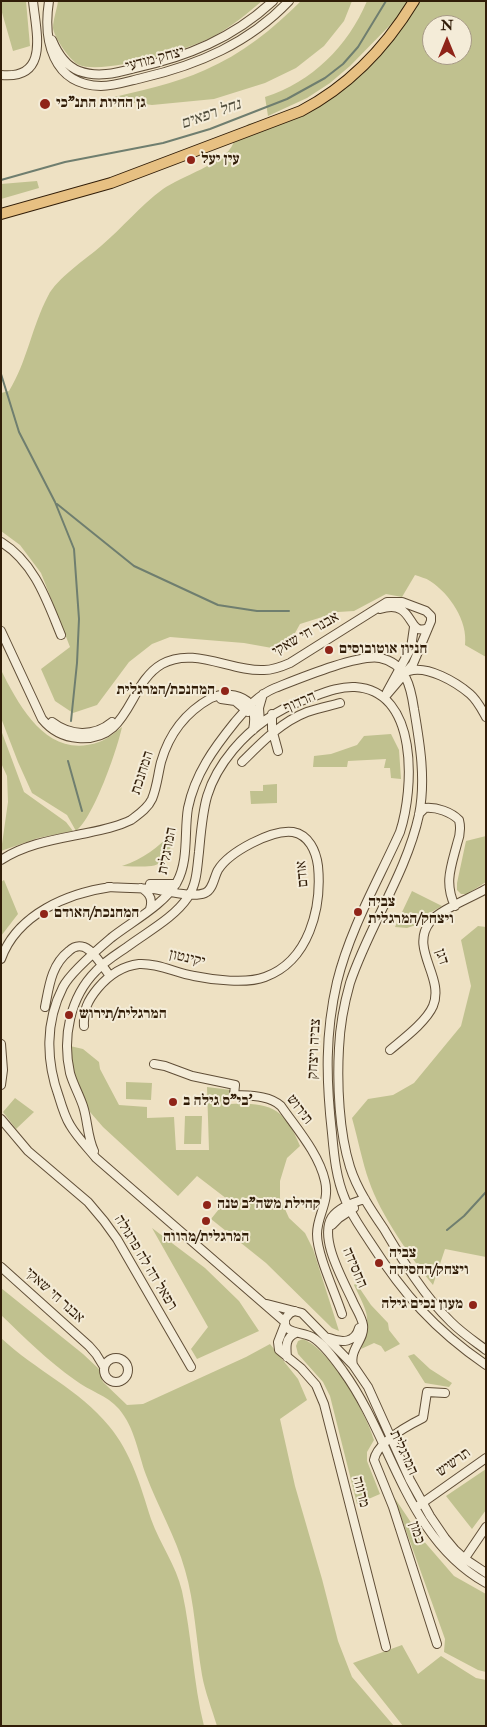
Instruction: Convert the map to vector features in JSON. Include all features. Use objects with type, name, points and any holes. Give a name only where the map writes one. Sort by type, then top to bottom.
[{"type":"main road","points":[[1,214],[111,183],[301,111],[324,99],[345,83],[386,41],[414,1]]},
{"type":"street","points":[[1,75],[23,73],[29,70],[35,61],[37,46],[33,1]]},
{"type":"street","name":"יצחק מודעי","points":[[49,1],[48,40],[53,55],[69,77],[92,85],[112,85],[166,73],[218,53],[232,46],[261,26],[289,1]]},
{"type":"street","name":"יצחק מודעי","points":[[47,24],[54,46],[72,67],[89,74],[111,74],[163,62],[213,43],[240,28],[273,1]]},
{"type":"street","points":[[1,542],[22,560],[37,580],[61,635]]},
{"type":"street","name":"אבנר חי שאקי","points":[[1,631],[42,719],[54,730],[71,737],[92,738],[106,733],[113,728],[126,712],[150,674],[160,665],[167,662],[186,658],[257,670],[274,669],[290,663],[383,604],[391,601],[402,602],[420,610]]},
{"type":"street","name":"אבנר חי שאקי","points":[[374,611],[389,607],[397,608],[405,611],[413,624]]},
{"type":"street","points":[[257,721],[318,695],[348,687],[371,690],[384,698],[420,652],[431,622],[431,616],[426,611],[420,610],[414,613],[411,648],[405,671]]},
{"type":"street","points":[[413,624],[421,630],[428,628]]},
{"type":"street","points":[[420,652],[423,662],[429,671]]},
{"type":"street","name":"המרגלית","points":[[285,1323],[265,1303],[207,1256],[96,1158],[70,1126],[50,1071],[48,1039],[50,1025],[63,986],[77,969],[111,938],[170,892],[177,882],[184,856],[188,808],[197,779],[211,751],[248,707],[263,694],[301,678],[366,658],[385,659],[405,671]]},
{"type":"street","points":[[405,671],[416,669],[429,671],[455,684],[471,695],[486,717]]},
{"type":"street","name":"צביה ויצחק","points":[[405,671],[413,700],[421,755],[419,814],[406,856],[355,970],[346,997],[341,1030],[339,1078],[345,1142],[354,1176],[403,1259],[435,1304],[453,1324],[486,1350]]},
{"type":"street","points":[[257,721],[263,694]]},
{"type":"street","name":"צביה ויצחק","points":[[384,698],[398,715],[406,741],[409,776],[406,809],[400,832],[345,955],[331,1013],[327,1047],[328,1090],[335,1160],[340,1185],[349,1208],[390,1273],[420,1311],[449,1338],[486,1365]]},
{"type":"street","name":"המחנכת","points":[[1,860],[29,846],[116,827],[139,814],[152,800],[162,759],[173,732],[184,718],[209,700],[230,700],[248,707],[257,721]]},
{"type":"street","name":"הרדוף","points":[[242,762],[273,733],[291,720],[305,713],[340,702]]},
{"type":"street","name":"הרדוף","points":[[272,714],[273,733],[278,751]]},
{"type":"street","name":"המרגלית","points":[[96,1158],[89,1138],[86,1116],[70,1074],[66,1043],[71,1013],[88,980],[102,966],[171,914],[190,894],[194,884],[202,816],[208,789],[213,777],[229,755],[253,730],[257,721]]},
{"type":"street","name":"הרדוף","points":[[257,721],[273,733]]},
{"type":"street","points":[[421,794],[434,808]]},
{"type":"street","points":[[419,814],[426,808],[434,808],[455,816],[460,825],[459,838],[449,876],[449,889],[455,906]]},
{"type":"street","name":"אודם","points":[[207,892],[218,870],[225,861],[256,841],[270,835],[285,832],[300,834],[306,838],[316,857],[318,902],[311,928],[304,944],[285,966]]},
{"type":"street","points":[[1,959],[20,930],[40,912],[72,896],[108,887],[177,882],[183,890],[190,894]]},
{"type":"street","points":[[194,884],[200,891],[207,892]]},
{"type":"street","points":[[108,887],[141,888],[190,894],[207,892]]},
{"type":"street","points":[[141,888],[150,896],[150,909]]},
{"type":"street","name":"דגן","points":[[390,1050],[415,1028],[432,1009],[436,988],[424,950],[423,937],[425,930],[431,920],[486,889]]},
{"type":"street","points":[[45,1007],[52,974],[64,955],[77,946],[83,947],[93,954],[110,976],[87,1004],[84,1011],[84,1026]]},
{"type":"street","name":"יקינטון","points":[[110,976],[126,967],[140,964],[158,966],[194,976],[243,981],[266,977],[285,966]]},
{"type":"street","points":[[1,1044],[3,1070],[1,1085]]},
{"type":"street","name":"תירוש","points":[[154,1064],[192,1076],[235,1086],[234,1095],[268,1099],[276,1101],[281,1106],[314,1154],[323,1172],[326,1183],[326,1201],[317,1234],[324,1262],[342,1314]]},
{"type":"street","name":"רפאל דה לה פרגולה","points":[[1,1119],[28,1151],[82,1197],[104,1221],[117,1239],[191,1367]]},
{"type":"street","name":"החסידה","points":[[353,1365],[353,1352],[362,1332],[362,1322],[329,1243],[329,1229],[330,1221],[334,1215],[366,1199]]},
{"type":"street","points":[[324,1262],[334,1257]]},
{"type":"street","name":"אבנר חי שאקי","points":[[1,1267],[89,1346],[104,1368]]},
{"type":"street","name":"המרגלית","points":[[265,1303],[295,1311]]},
{"type":"street","points":[[287,1357],[286,1344],[292,1334],[298,1332],[306,1325],[306,1319],[302,1313],[295,1311],[288,1314],[285,1323],[290,1330],[298,1332]]},
{"type":"street","points":[[328,1338],[344,1342],[353,1338],[359,1329],[360,1316]]},
{"type":"street","name":"המרגלית","points":[[306,1319],[328,1338],[353,1365],[368,1387],[418,1506]]},
{"type":"street","name":"מרווה","points":[[285,1323],[278,1342],[279,1350],[316,1385],[324,1404],[386,1646]]},
{"type":"street","name":"המרגלית","points":[[298,1332],[313,1338],[342,1370],[362,1401],[438,1544],[486,1582]]},
{"type":"street","name":"אבנר חי שאקי","points":[[89,1346],[112,1359]]},
{"type":"street","points":[[112,1359],[121,1360],[126,1365],[127,1374],[117,1382],[112,1381],[106,1376],[104,1368],[107,1362],[112,1359]]},
{"type":"street","points":[[384,1443],[423,1418],[427,1392],[445,1393]]},
{"type":"street","name":"כמון","points":[[384,1443],[375,1454],[374,1460],[393,1508],[437,1644]]},
{"type":"street","name":"תרשיש","points":[[418,1506],[486,1458]]},
{"type":"street","points":[[462,1562],[486,1528]]},
{"type":"street","name":"המרגלית","points":[[462,1562],[486,1573]]},
{"type":"green space","points":[[1,1],[26,1],[30,46],[13,51],[1,9]]},
{"type":"green space","points":[[58,1],[262,1],[228,28],[204,41],[127,64],[91,67],[75,63],[56,37],[53,28]]},
{"type":"green space","points":[[301,1],[352,1],[344,21],[324,46],[296,68],[265,83],[214,99],[152,105],[106,99],[169,83],[219,64],[256,40]]},
{"type":"green space","points":[[367,1],[410,1],[399,16],[350,66],[330,83],[307,98],[268,116],[265,97],[298,82],[326,60],[350,33]]},
{"type":"green space","points":[[417,1],[486,1],[486,657],[465,645],[464,627],[451,601],[437,586],[415,575],[402,597],[386,594],[354,611],[338,612],[300,624],[290,642],[272,648],[244,643],[170,637],[152,644],[129,662],[97,705],[73,713],[55,701],[41,669],[70,647],[41,573],[20,545],[1,531],[1,393],[9,391],[15,380],[42,308],[58,282],[101,246],[163,189],[221,157],[233,144],[235,133],[244,129],[248,124],[274,118],[328,95],[356,73]]},
{"type":"green space","points":[[37,181],[39,188],[1,199],[1,184]]},
{"type":"green space","points":[[1,670],[17,700],[38,727],[51,737],[65,744],[81,746],[99,742],[122,727],[110,766],[97,798],[83,823],[76,831],[67,815],[32,793],[1,718]]},
{"type":"green space","points":[[1,730],[24,792],[66,822],[73,831],[38,838],[1,851],[8,802],[7,776],[1,763]]},
{"type":"green space","points":[[391,734],[399,750],[401,779],[391,778],[390,768],[384,768],[386,759],[348,761],[347,767],[313,767],[314,756],[331,754],[357,745],[364,736]]},
{"type":"green space","points":[[277,784],[277,803],[251,804],[250,791],[263,791],[263,785]]},
{"type":"green space","points":[[173,831],[168,853],[159,864],[143,867],[122,866],[150,852]]},
{"type":"green space","points":[[486,836],[486,882],[467,894],[461,894],[457,890],[457,883],[466,841]]},
{"type":"green space","points":[[4,880],[18,914],[1,936],[1,882]]},
{"type":"green space","points":[[412,891],[442,906],[426,915],[419,924],[407,928],[395,927]]},
{"type":"green space","points":[[478,926],[486,927],[486,1257],[445,1249],[433,1285],[406,1249],[374,1194],[352,1118],[368,1099],[393,1095],[414,1083],[461,1026],[471,986],[461,940]]},
{"type":"green space","points":[[70,1046],[83,1049],[99,1062],[100,1069],[119,1105],[147,1107],[147,1118],[174,1117],[176,1150],[209,1150],[207,1087],[231,1090],[230,1104],[266,1107],[281,1115],[288,1123],[300,1146],[287,1158],[280,1181],[280,1198],[289,1218],[305,1233],[313,1249],[339,1331],[332,1328],[266,1263],[211,1219],[227,1199],[197,1176],[178,1196],[103,1127],[90,1112],[73,1073]]},
{"type":"green space","points":[[126,1082],[152,1083],[151,1100],[126,1099]]},
{"type":"green space","points":[[15,1098],[34,1112],[16,1129],[3,1112]]},
{"type":"green space","points":[[185,1116],[202,1116],[201,1144],[184,1144]]},
{"type":"green space","points":[[152,1228],[205,1268],[239,1301],[259,1331],[197,1359],[191,1349],[208,1327]]},
{"type":"green space","points":[[356,1283],[371,1305],[388,1323],[389,1330],[400,1344],[385,1352],[381,1346],[374,1343],[361,1349],[367,1316],[354,1285]]},
{"type":"green space","points":[[1,1288],[83,1354],[99,1369],[103,1382],[127,1405],[143,1404],[246,1357],[270,1344],[298,1379],[307,1400],[280,1419],[295,1486],[338,1641],[352,1677],[394,1726],[217,1726],[203,1681],[193,1609],[185,1570],[177,1546],[146,1475],[129,1424],[114,1404],[65,1373],[1,1315]]},
{"type":"green space","points":[[1,1338],[97,1413],[117,1436],[129,1458],[151,1519],[172,1563],[182,1591],[197,1693],[204,1726],[1,1726]]},
{"type":"green space","points":[[303,1339],[314,1345],[336,1368],[363,1414],[374,1440],[367,1452],[367,1461],[380,1494],[357,1504],[330,1396],[323,1382],[298,1354],[296,1346],[298,1341]]},
{"type":"green space","points":[[414,1354],[430,1369],[452,1383],[449,1387],[425,1383],[408,1356]]},
{"type":"green space","points":[[486,1469],[486,1510],[472,1529],[446,1496]]},
{"type":"green space","points":[[394,1497],[422,1539],[454,1576],[486,1594],[486,1672],[478,1670],[444,1652],[445,1639]]},
{"type":"green space","points":[[402,1645],[418,1674],[441,1656],[476,1678],[486,1680],[486,1726],[403,1726],[353,1663]]},
{"type":"waterway","name":"נחל רפאים","points":[[1,180],[65,162],[163,143],[210,129],[287,99],[325,78],[343,64],[358,47],[386,1]]},
{"type":"waterway","points":[[1,374],[19,432],[55,502],[74,549],[79,619],[71,721]]},
{"type":"waterway","points":[[57,504],[134,566],[218,605],[257,611],[289,611]]},
{"type":"waterway","points":[[68,761],[82,811]]},
{"type":"waterway","points":[[447,1230],[464,1216],[486,1192]]},
{"type":"place","name":"גן החיות התנ\"כי","points":[[45,104]]},
{"type":"place","name":"עין יעל","points":[[191,160]]},
{"type":"place","name":"חניון אוטובוסים","points":[[329,650]]},
{"type":"place","name":"המחנכת/המרגלית","points":[[225,691]]},
{"type":"place","name":"צביה ויצחק/המרגלית","points":[[358,912]]},
{"type":"place","name":"המחנכת/האודם","points":[[44,914]]},
{"type":"place","name":"המרגלית/תירוש","points":[[69,1015]]},
{"type":"place","name":"בי\"ס גילה ב'","points":[[173,1102]]},
{"type":"place","name":"קהילת משה\"ב טנה","points":[[207,1205]]},
{"type":"place","name":"המרגלית/מרווה","points":[[206,1221]]},
{"type":"place","name":"צביה ויצחק/החסידה","points":[[379,1263]]},
{"type":"place","name":"מעון נכים גילה","points":[[473,1305]]}]
